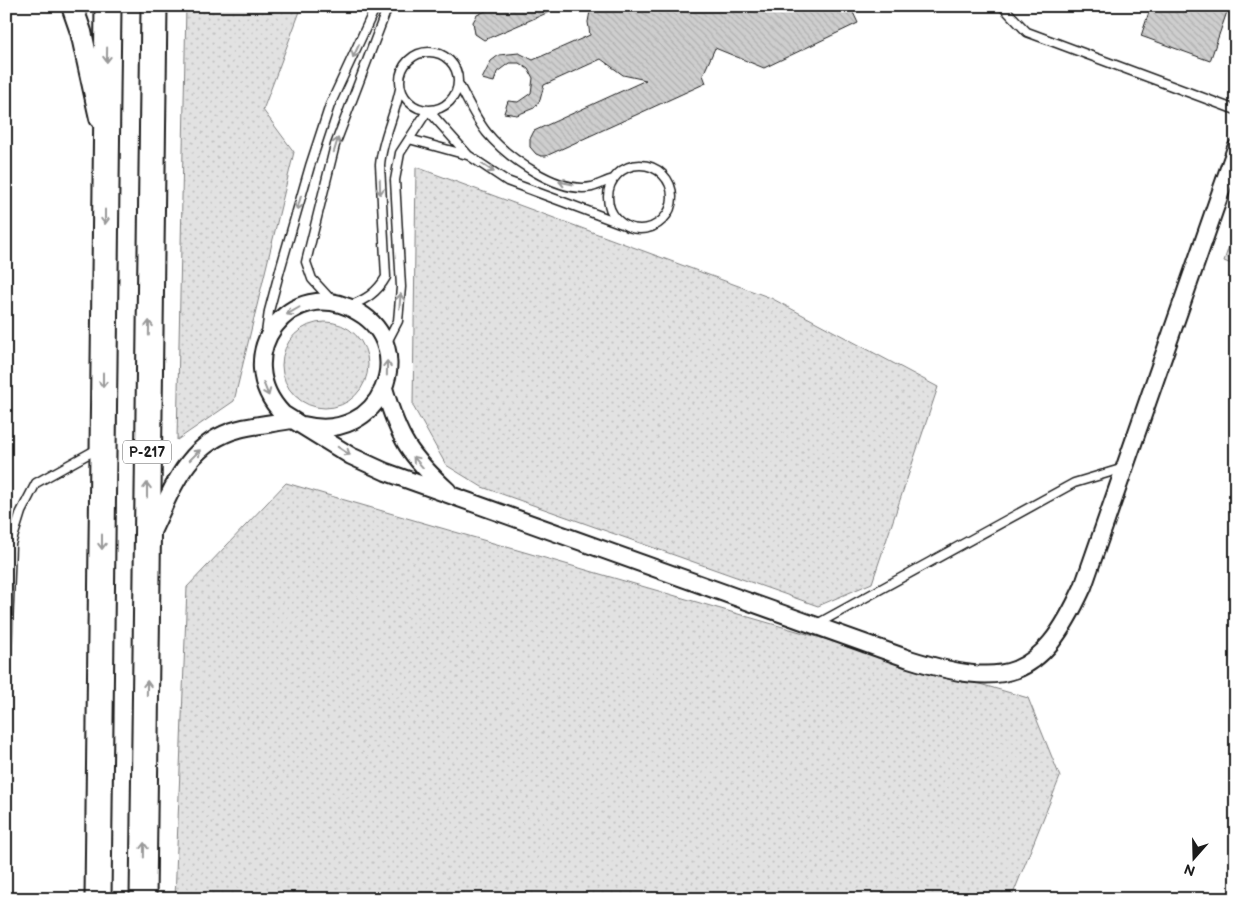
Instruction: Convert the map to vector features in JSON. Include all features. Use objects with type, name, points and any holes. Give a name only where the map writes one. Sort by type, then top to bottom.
[{"type":"main road","name":"Р-217","points":[[98,899],[108,6]]},
{"type":"main road","name":"Р-217","points":[[143,899],[154,6]]},
{"type":"street","points":[[72,6],[89,63],[105,147]]},
{"type":"street","points":[[147,543],[177,478],[195,453],[214,440],[238,430],[298,423],[316,428],[344,426],[368,412],[384,388],[387,374],[385,347],[371,322],[341,305],[313,303],[293,310],[276,324],[265,342],[261,364],[264,386],[275,406],[298,423],[351,456],[386,472],[909,659],[950,670],[984,675],[1018,669],[1031,663],[1058,634],[1071,613],[1083,586],[1236,148]]},
{"type":"street","points":[[384,388],[393,421],[407,449],[426,471],[453,496]]},
{"type":"lane","points":[[265,342],[269,311],[310,166],[330,105],[376,6]]},
{"type":"lane","points":[[388,6],[335,145],[306,262],[312,279],[341,305],[371,295],[380,288],[386,277],[380,165],[382,147],[396,111],[401,71],[406,63],[421,52],[440,53],[448,58],[458,74],[458,83],[452,100],[437,110],[428,110],[411,104],[400,89]]},
{"type":"lane","points":[[1002,6],[1027,32],[1236,110]]},
{"type":"lane","points":[[428,110],[468,155],[507,181],[625,225],[640,228],[656,224],[669,209],[671,188],[659,171],[650,166],[630,166],[613,179],[590,187],[564,184],[532,171],[508,154],[486,132],[458,83]]},
{"type":"lane","points":[[385,347],[398,321],[401,287],[395,180],[400,153],[428,110]]},
{"type":"lane","points":[[409,139],[468,155]]},
{"type":"lane","points":[[613,179],[609,188],[609,205],[618,220],[625,225]]},
{"type":"lane","points":[[6,686],[11,544],[21,512],[36,483],[103,446]]},
{"type":"lane","points":[[814,625],[1074,483],[1124,468]]},
{"type":"shaded area","points":[[186,6],[302,6],[263,110],[294,152],[234,401],[177,440]]},
{"type":"shaded area","points":[[416,167],[771,298],[938,387],[872,583],[818,606],[482,487],[446,465],[413,406]]},
{"type":"shaded area","points":[[1236,226],[1236,266],[1224,261]]},
{"type":"shaded area","points":[[325,322],[341,326],[355,335],[364,349],[368,365],[364,381],[355,395],[341,404],[325,408],[309,404],[295,395],[286,381],[282,365],[286,349],[295,335],[309,326]]},
{"type":"shaded area","points":[[286,483],[1028,698],[1060,777],[1011,899],[175,899],[187,587]]},
{"type":"building","points":[[496,6],[563,6],[484,40],[475,34],[473,22],[477,15]]},
{"type":"building","points":[[591,6],[850,6],[858,23],[764,68],[715,48],[703,75],[706,83],[546,156],[541,156],[536,154],[530,147],[530,139],[534,131],[646,80],[623,75],[601,59],[544,85],[540,100],[534,108],[517,115],[504,113],[508,101],[518,102],[531,93],[533,78],[528,69],[519,63],[509,63],[497,72],[494,82],[482,79],[491,61],[499,55],[519,53],[533,60],[590,35],[588,22]]},
{"type":"building","points":[[1151,6],[1229,6],[1210,61],[1141,36]]}]
